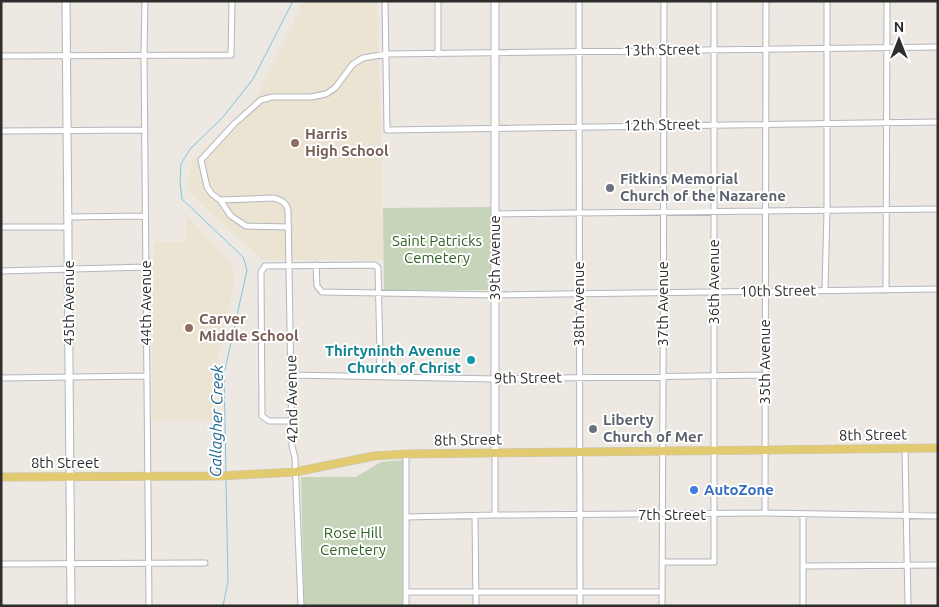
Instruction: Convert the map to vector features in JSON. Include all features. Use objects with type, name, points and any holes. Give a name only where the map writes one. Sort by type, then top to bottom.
[{"type":"main road","name":"8th Street","points":[[1,477],[219,476],[295,472],[374,456],[406,454],[938,448]]},
{"type":"street","name":"45th Avenue","points":[[66,1],[71,606]]},
{"type":"street","name":"44th Avenue","points":[[145,1],[149,606]]},
{"type":"street","points":[[1,56],[231,55],[232,1]]},
{"type":"street","points":[[289,227],[246,226],[231,216],[220,200],[207,187],[201,160],[234,124],[261,100],[272,97],[311,98],[326,94],[335,88],[353,64],[363,58],[386,54],[385,1]]},
{"type":"street","points":[[438,1],[438,54]]},
{"type":"street","name":"39th Avenue","points":[[495,1],[495,515]]},
{"type":"street","name":"38th Avenue","points":[[579,1],[580,606]]},
{"type":"street","name":"37th Avenue","points":[[662,606],[664,1]]},
{"type":"street","name":"36th Avenue","points":[[662,562],[714,562],[714,1]]},
{"type":"street","name":"35th Avenue","points":[[765,514],[766,1]]},
{"type":"street","points":[[825,290],[828,123],[827,1]]},
{"type":"street","points":[[886,290],[888,1]]},
{"type":"street","name":"13th Street","points":[[386,54],[938,47]]},
{"type":"street","name":"12th Street","points":[[386,54],[387,130],[938,122]]},
{"type":"street","points":[[1,131],[145,130]]},
{"type":"street","name":"42nd Avenue","points":[[220,200],[279,199],[287,205],[290,265],[291,421],[292,446],[295,458],[301,606]]},
{"type":"street","points":[[495,214],[938,209]]},
{"type":"street","points":[[69,217],[145,216]]},
{"type":"street","points":[[1,227],[69,227]]},
{"type":"street","name":"10th Street","points":[[316,265],[316,286],[322,292],[495,295],[938,289]]},
{"type":"street","points":[[291,421],[269,421],[262,416],[261,272],[265,266],[375,265],[378,268],[379,294],[379,375]]},
{"type":"street","points":[[1,271],[146,267]]},
{"type":"street","name":"9th Street","points":[[291,375],[379,375],[495,379],[764,375]]},
{"type":"street","points":[[1,378],[146,376]]},
{"type":"street","points":[[905,448],[908,606]]},
{"type":"street","points":[[406,454],[406,606]]},
{"type":"street","name":"7th Street","points":[[406,518],[495,515],[662,514],[938,516]]},
{"type":"street","points":[[803,514],[803,606]]},
{"type":"street","points":[[475,516],[476,606]]},
{"type":"street","points":[[1,564],[206,563]]},
{"type":"street","points":[[803,566],[938,565]]},
{"type":"street","points":[[406,592],[662,592]]},
{"type":"shaded area","name":"Harris High School","points":[[304,1],[377,1],[384,260],[263,260],[189,191],[188,175],[193,159],[255,100]]},
{"type":"shaded area","name":"Carver Middle School","points":[[187,216],[231,263],[235,279],[214,377],[217,421],[152,421],[154,242],[185,242]]},
{"type":"green space","name":"Saint Patricks Cemetery","points":[[491,207],[491,290],[384,291],[383,208]]},
{"type":"green space","name":"Rose Hill Cemetery","points":[[403,460],[405,606],[304,606],[301,477],[356,477],[381,462]]},
{"type":"waterway","name":"Gallagher Creek","points":[[226,473],[224,374],[247,270],[243,257],[182,199],[180,183],[181,164],[190,149],[223,117],[253,79],[293,1]]},
{"type":"waterway","name":"Gallagher Creek","points":[[223,606],[228,581],[226,480]]},
{"type":"place","name":"Harris High School","points":[[295,143]]},
{"type":"place","name":"Fitkins Memorial Church of the Nazarene","points":[[610,188]]},
{"type":"place","name":"Carver Middle School","points":[[189,328]]},
{"type":"place","name":"Thirtyninth Avenue Church of Christ","points":[[471,360]]},
{"type":"place","name":"Liberty Church of Mer","points":[[593,429]]},
{"type":"place","name":"AutoZone","points":[[694,490]]}]
